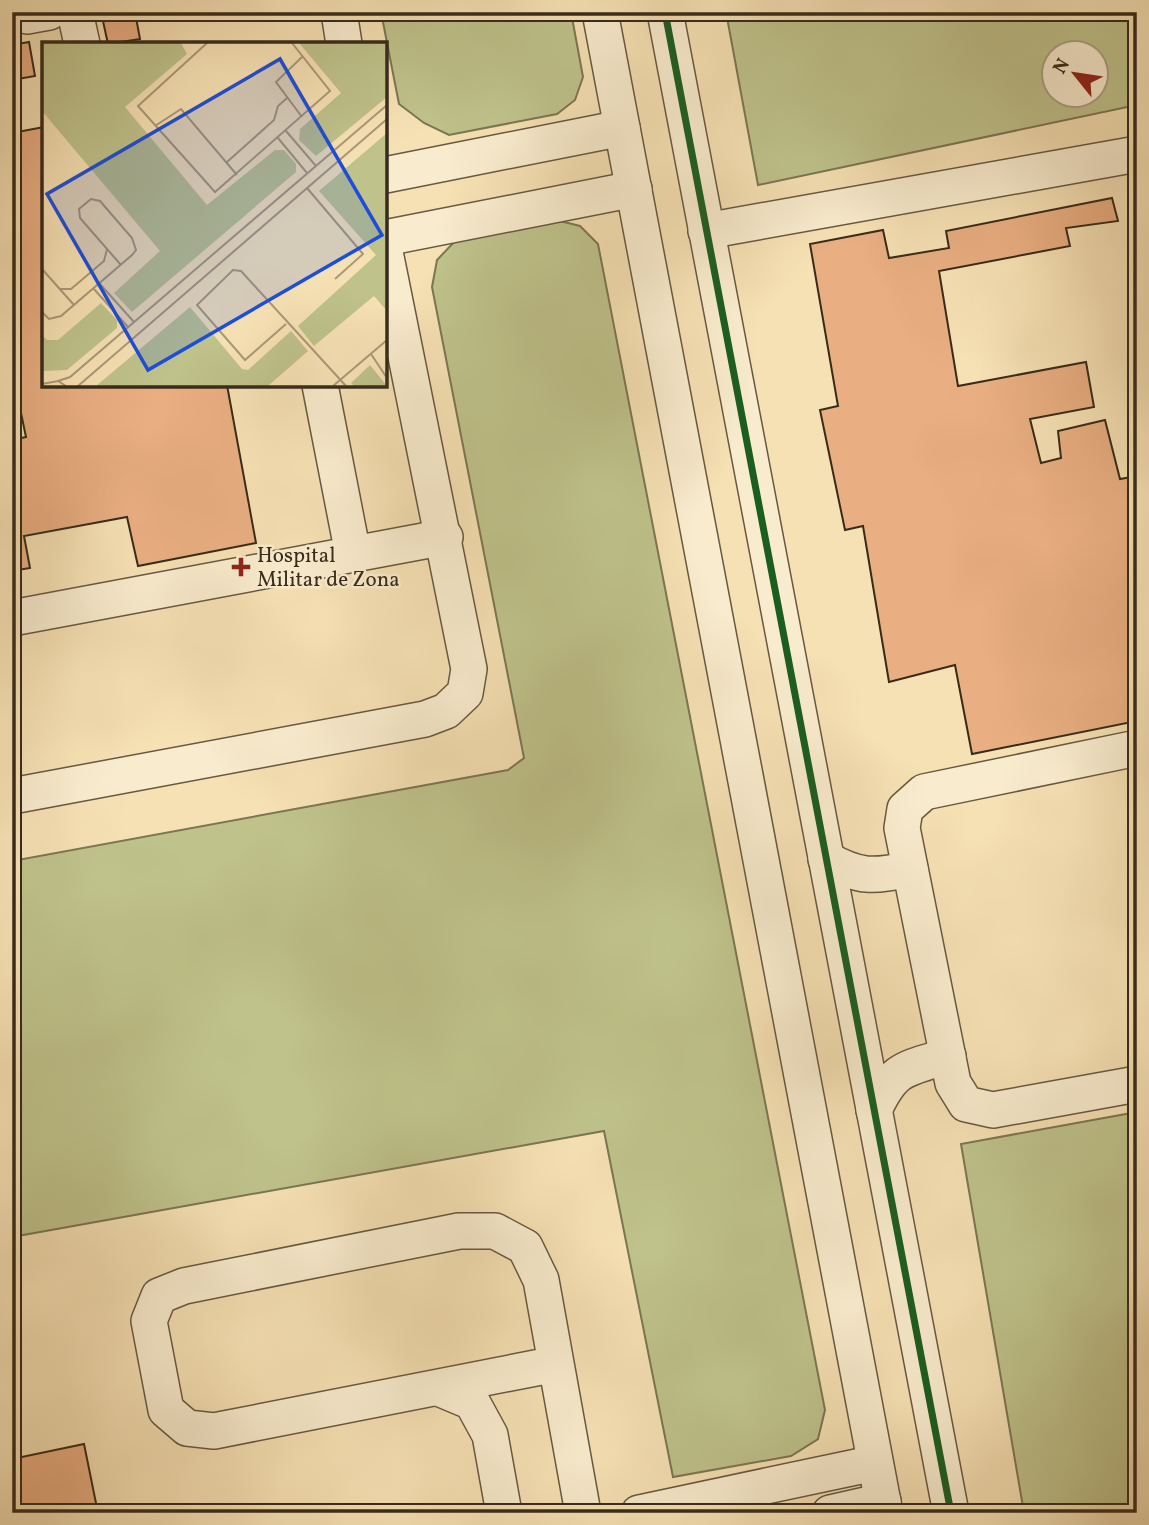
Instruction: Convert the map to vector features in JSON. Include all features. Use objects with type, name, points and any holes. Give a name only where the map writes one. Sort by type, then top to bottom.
[{"type":"street","points":[[75,12],[82,42]]},
{"type":"street","points":[[338,12],[344,42]]},
{"type":"street","points":[[600,12],[884,1507],[830,1513]]},
{"type":"street","points":[[665,12],[951,1513]]},
{"type":"street","points":[[387,175],[622,128]]},
{"type":"street","points":[[706,231],[1137,154]]},
{"type":"street","points":[[387,237],[634,189]]},
{"type":"street","points":[[12,796],[425,719],[446,711],[466,693],[469,669],[445,537],[387,262]]},
{"type":"street","points":[[320,387],[353,554]]},
{"type":"street","points":[[12,618],[445,537]]},
{"type":"street","points":[[1137,748],[924,792],[905,809],[902,828],[953,1083],[966,1104],[993,1110],[1137,1083]]},
{"type":"street","points":[[826,859],[851,873],[878,876],[910,869]]},
{"type":"street","points":[[874,1110],[887,1083],[905,1069],[948,1056]]},
{"type":"street","points":[[556,1364],[442,1389],[214,1431],[187,1428],[166,1410],[149,1321],[159,1296],[184,1286],[458,1231],[495,1231],[526,1247],[541,1280],[583,1513]]},
{"type":"street","points":[[442,1389],[472,1402],[490,1434],[504,1513]]},
{"type":"street","points":[[639,1513],[875,1463]]},
{"type":"green space","points":[[381,12],[571,12],[583,77],[575,100],[557,114],[449,135],[424,123],[399,104]]},
{"type":"green space","points":[[726,12],[1137,12],[1137,105],[758,185]]},
{"type":"green space","points":[[556,220],[580,226],[598,244],[825,1410],[818,1439],[791,1456],[673,1477],[604,1131],[12,1237],[12,861],[508,770],[524,758],[432,287],[437,260],[457,239]]},
{"type":"green space","points":[[1137,1112],[1137,1513],[1024,1513],[961,1144]]},
{"type":"building","points":[[101,12],[135,12],[140,39],[108,42]]},
{"type":"building","points":[[29,42],[35,76],[12,80],[12,45]]},
{"type":"building","points":[[42,127],[42,387],[227,387],[256,543],[138,566],[127,517],[24,536],[30,568],[12,571],[12,440],[26,437],[12,370],[12,133]]},
{"type":"building","points":[[1112,198],[1118,221],[1066,228],[1070,246],[939,271],[958,386],[1086,362],[1094,407],[1030,419],[1041,463],[1061,458],[1058,431],[1105,420],[1120,479],[1137,476],[1137,721],[972,754],[955,665],[889,682],[863,526],[845,530],[820,410],[838,406],[810,244],[883,230],[889,258],[949,248],[946,231]]},
{"type":"building","points":[[84,1444],[98,1513],[12,1513],[12,1459]]},
{"type":"cycle path","points":[[665,12],[951,1513]]},
{"type":"place","name":"Hospital Militar de Zona","points":[[241,567]]}]
